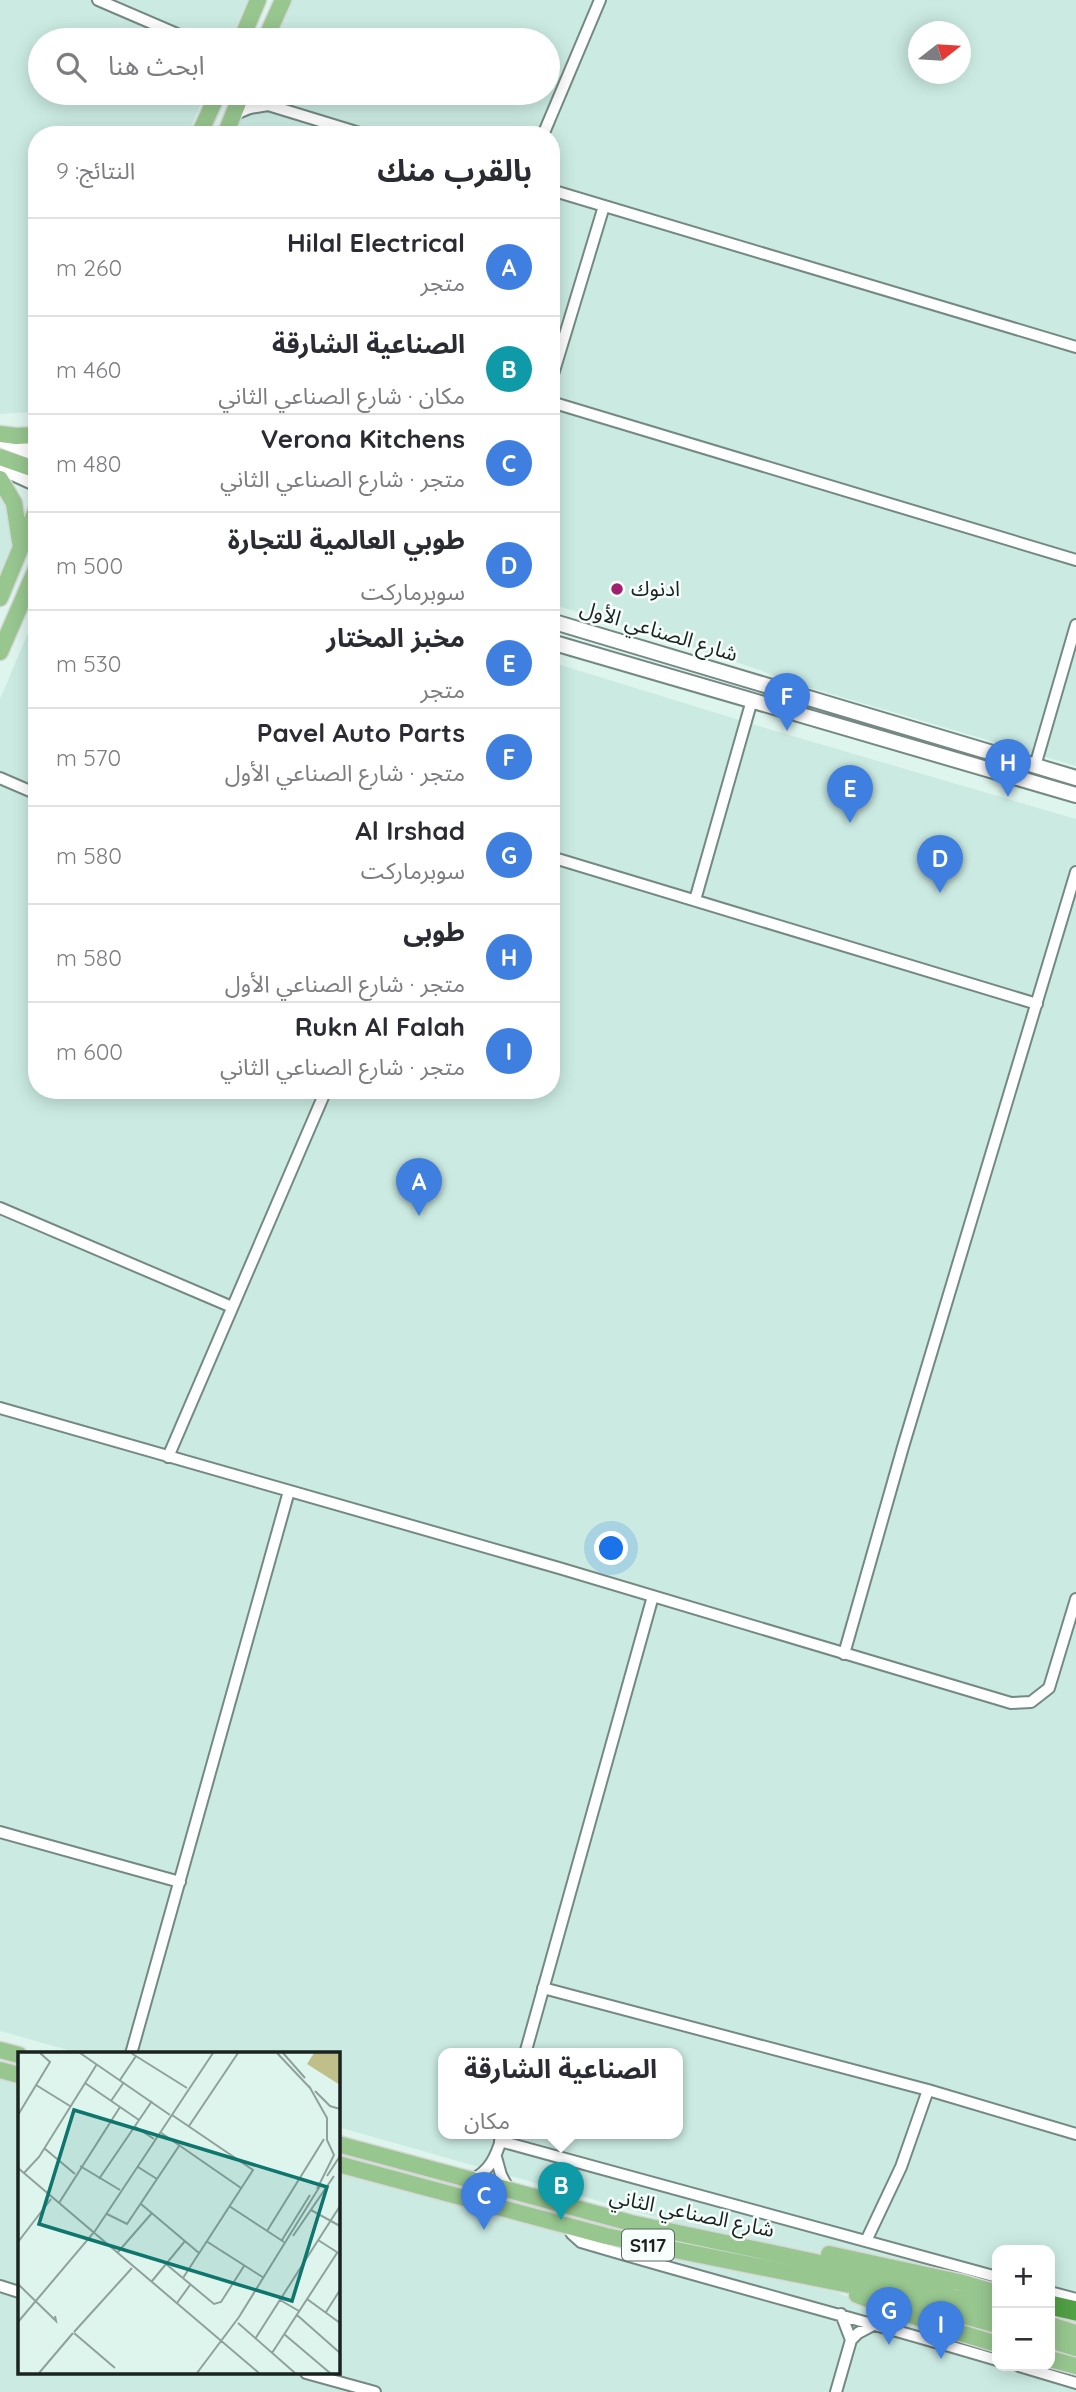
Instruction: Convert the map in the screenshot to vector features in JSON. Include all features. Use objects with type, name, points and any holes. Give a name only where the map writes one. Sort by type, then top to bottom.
[{"type":"highway","points":[[1055,2308],[1076,2311]]},
{"type":"main road","points":[[246,28],[258,0]]},
{"type":"main road","points":[[270,0],[263,22],[272,23]]},
{"type":"main road","points":[[270,28],[283,0]]},
{"type":"main road","points":[[204,126],[213,105]]},
{"type":"main road","points":[[229,126],[237,105]]},
{"type":"main road","points":[[0,434],[28,436]]},
{"type":"main road","points":[[0,440],[28,451]]},
{"type":"main road","points":[[0,457],[28,467]]},
{"type":"main road","points":[[0,467],[28,480]]},
{"type":"main road","points":[[0,479],[14,503],[20,548]]},
{"type":"main road","points":[[0,598],[28,530]]},
{"type":"main road","points":[[0,652],[28,587]]},
{"type":"main road","name":"شارع الصناعي الأول","points":[[560,624],[1076,778]]},
{"type":"main road","name":"شارع الصناعي الأول","points":[[560,645],[1076,795]]},
{"type":"main road","points":[[0,2050],[18,2055]]},
{"type":"main road","points":[[0,2070],[18,2075]]},
{"type":"main road","name":"شارع الصناعي الثاني","points":[[340,2145],[631,2223],[780,2253],[993,2308]]},
{"type":"main road","name":"شارع الصناعي الثاني","points":[[340,2165],[630,2242],[888,2293],[992,2324]]},
{"type":"main road","points":[[780,2253],[837,2255],[992,2292]]},
{"type":"main road","points":[[809,2278],[992,2342]]},
{"type":"main road","points":[[1053,2308],[1076,2317]]},
{"type":"main road","points":[[1055,2327],[1076,2333]]},
{"type":"main road","points":[[1055,2342],[1076,2348]]},
{"type":"main road","points":[[1055,2360],[1076,2366]]},
{"type":"street","points":[[98,0],[163,28]]},
{"type":"street","points":[[560,95],[600,0]]},
{"type":"street","points":[[233,115],[250,107],[268,105],[337,126]]},
{"type":"street","points":[[547,126],[556,105]]},
{"type":"street","points":[[560,193],[1076,347]]},
{"type":"street","points":[[560,351],[604,206]]},
{"type":"street","points":[[560,404],[1076,560]]},
{"type":"street","points":[[1035,766],[1076,625]]},
{"type":"street","points":[[695,900],[752,700]]},
{"type":"street","points":[[0,778],[28,790]]},
{"type":"street","points":[[560,860],[1037,1004]]},
{"type":"street","points":[[844,1654],[903,1447],[1076,872]]},
{"type":"street","points":[[168,1457],[322,1099]]},
{"type":"street","points":[[0,1208],[232,1307]]},
{"type":"street","points":[[0,1408],[653,1596],[1011,1703],[1031,1702],[1044,1694],[1052,1682],[1076,1599]]},
{"type":"street","points":[[132,2052],[289,1491]]},
{"type":"street","points":[[527,2048],[653,1596]]},
{"type":"street","points":[[0,1832],[180,1882]]},
{"type":"street","points":[[543,1988],[928,2090],[1076,2134]]},
{"type":"street","points":[[866,2241],[901,2166],[928,2090]]},
{"type":"street","points":[[470,2181],[485,2171],[496,2157],[501,2139]]},
{"type":"street","points":[[505,2139],[992,2276]]},
{"type":"street","points":[[496,2157],[510,2192]]},
{"type":"street","points":[[568,2226],[581,2242],[992,2359]]},
{"type":"street","points":[[0,2286],[18,2291]]},
{"type":"street","points":[[1055,2293],[1076,2299]]},
{"type":"street","points":[[836,2392],[851,2340],[841,2314]]},
{"type":"street","points":[[851,2340],[875,2324]]},
{"type":"street","points":[[1035,2371],[1076,2383]]},
{"type":"street","points":[[310,2374],[375,2392]]},
{"type":"shaded area","points":[[0,0],[248,0],[235,28],[28,28],[28,105],[201,105],[191,126],[28,126],[28,412],[0,414]]},
{"type":"shaded area","points":[[283,0],[1076,0],[1076,766],[811,688],[689,646],[560,607],[560,126],[230,126],[238,105],[560,105],[560,28],[270,28]]},
{"type":"shaded area","points":[[0,498],[6,507],[15,556],[0,591]]},
{"type":"shaded area","points":[[28,633],[28,1099],[560,1099],[560,665],[1076,819],[1076,2336],[1055,2330],[1055,2245],[992,2245],[992,2313],[340,2128],[340,2052],[75,2052],[0,2031],[0,699]]},
{"type":"shaded area","points":[[0,2074],[18,2080],[18,2374],[340,2374],[340,2170],[705,2265],[836,2292],[992,2353],[992,2371],[1040,2371],[1076,2383],[1076,2392],[0,2392]]},
{"type":"place","name":"ادنوك","points":[[617,589]]},
{"type":"place","name":"Pavel Auto Parts","points":[[787,731]]},
{"type":"place","name":"طوبى","points":[[1008,797]]},
{"type":"place","name":"مخبز المختار","points":[[850,823]]},
{"type":"place","name":"طوبي العالمية للتجارة","points":[[940,893]]},
{"type":"place","name":"Hilal Electrical","points":[[419,1216]]},
{"type":"place","name":"الصناعية الشارقة","points":[[561,2220]]},
{"type":"place","name":"Verona Kitchens","points":[[484,2230]]},
{"type":"place","name":"Al Irshad","points":[[889,2345]]},
{"type":"place","name":"Rukn Al Falah","points":[[941,2359]]}]
